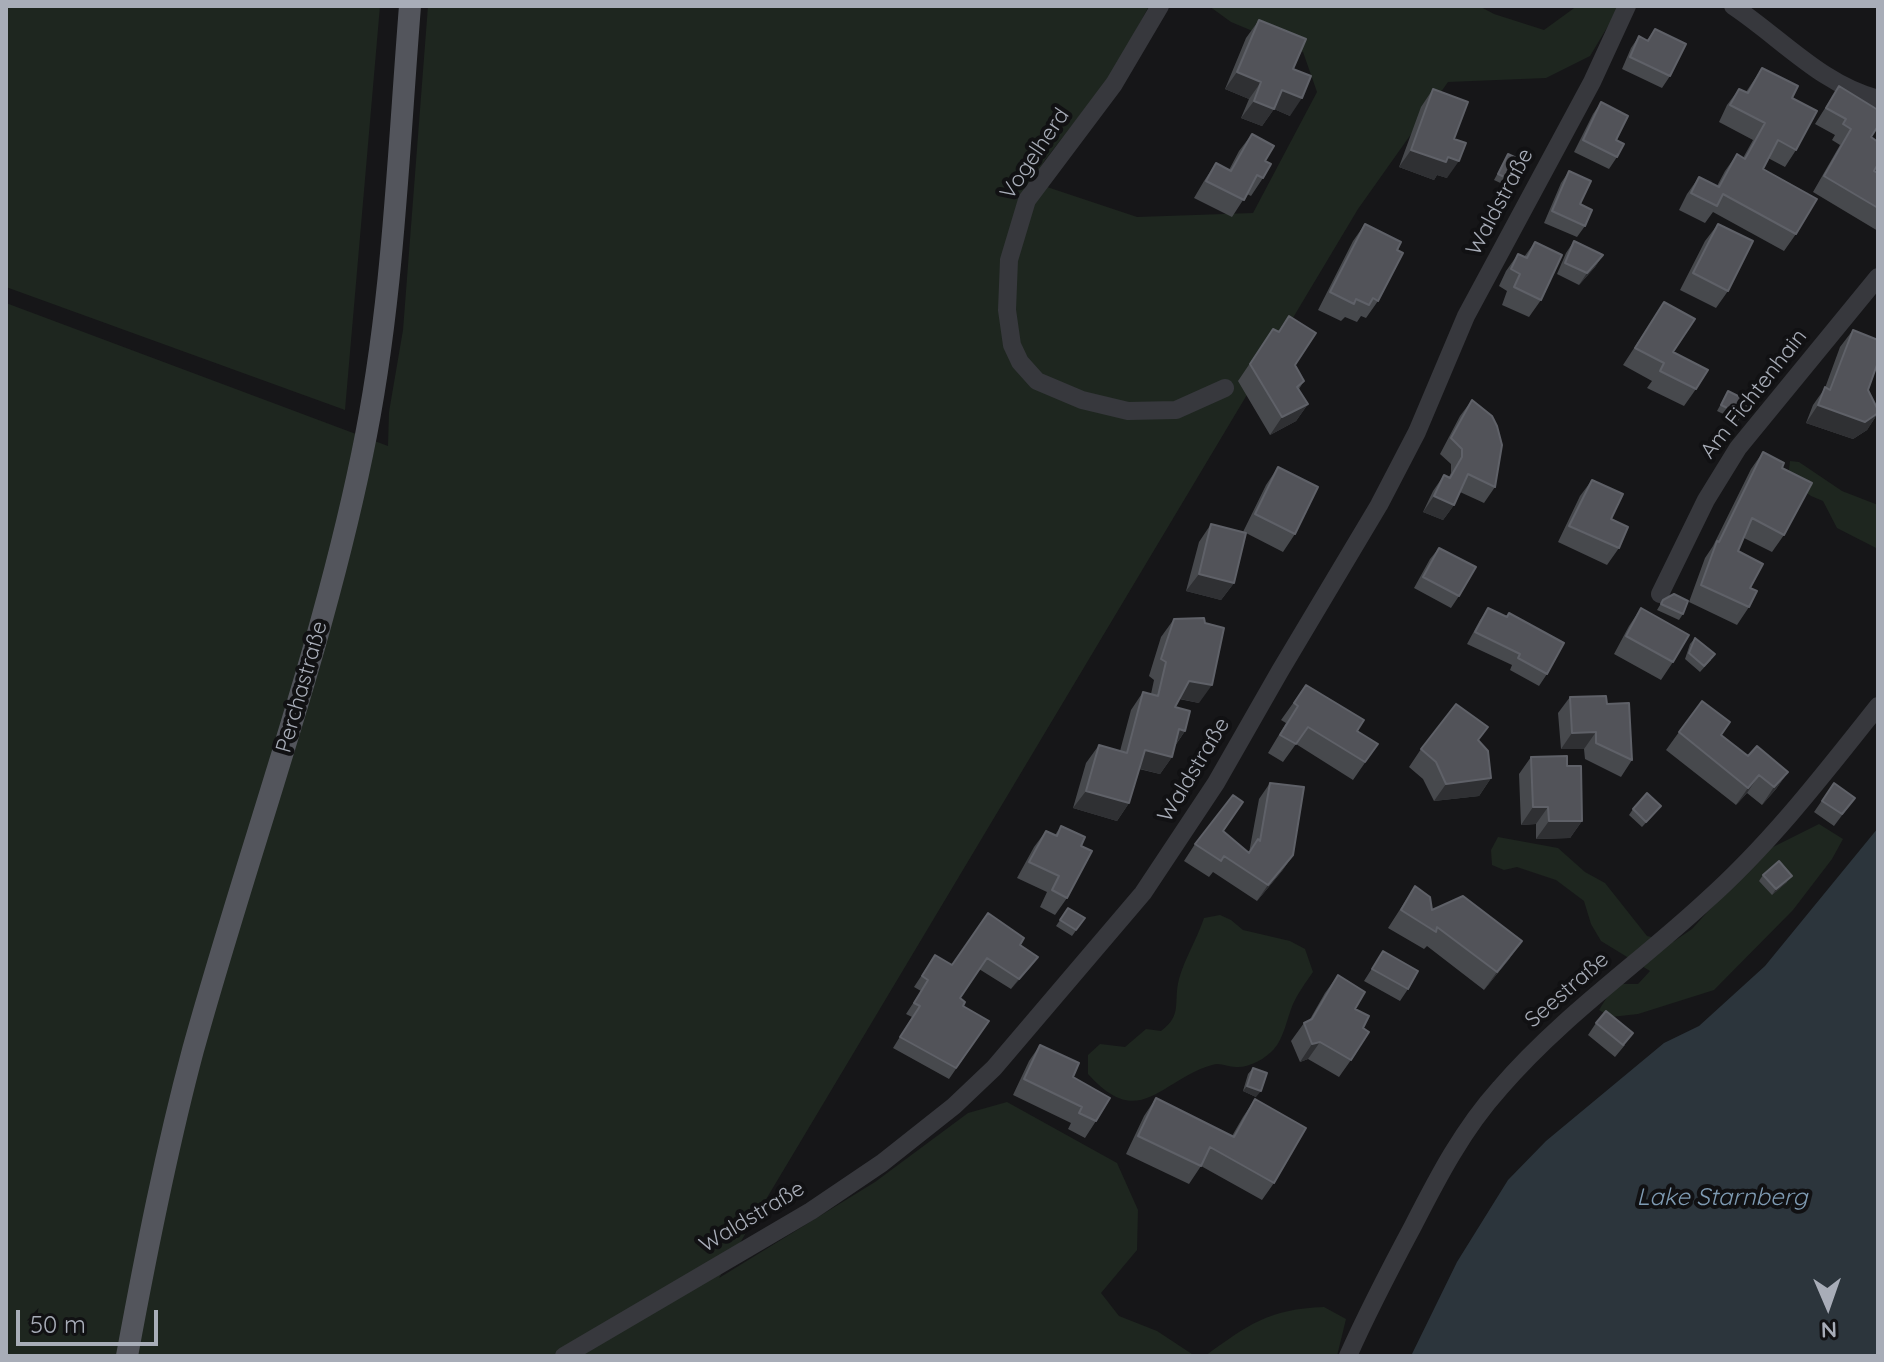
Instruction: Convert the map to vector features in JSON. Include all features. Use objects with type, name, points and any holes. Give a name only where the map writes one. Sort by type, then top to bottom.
[{"type":"main road","name":"Perchastraße","points":[[127,1356],[164,1164],[190,1062],[307,674],[363,455],[391,247],[410,6]]},
{"type":"street","name":"Vogelherd","points":[[1160,6],[1114,84],[1027,200],[1009,260],[1007,310],[1012,345],[1020,362],[1037,381],[1082,400],[1128,411],[1176,410],[1225,388]]},
{"type":"street","name":"Waldstraße","points":[[564,1356],[811,1211],[918,1135],[994,1068],[1143,893],[1216,783],[1379,505],[1417,432],[1466,316],[1592,82],[1627,6]]},
{"type":"street","points":[[1733,6],[1817,71],[1865,96],[1878,99]]},
{"type":"street","name":"Am Fichtenhain","points":[[1660,594],[1706,500],[1738,448],[1878,277]]},
{"type":"street","name":"Seestraße","points":[[1348,1356],[1441,1171],[1465,1131],[1499,1088],[1542,1043],[1707,901],[1753,855],[1800,805],[1878,706]]},
{"type":"shaded area","points":[[6,6],[380,6],[345,410],[6,287]]},
{"type":"shaded area","points":[[428,6],[1149,6],[1113,73],[1045,160],[1032,182],[1137,217],[1253,213],[1317,92],[1303,52],[1231,22],[1209,6],[1479,6],[1544,30],[1577,6],[1620,6],[1590,56],[1546,78],[1448,82],[1358,209],[719,1278],[875,1182],[968,1113],[1007,1102],[1117,1163],[1138,1210],[1137,1250],[1101,1293],[1119,1316],[1157,1331],[1195,1356],[6,1356],[6,303],[388,446],[389,412],[403,330]]},
{"type":"shaded area","points":[[1790,461],[1799,462],[1842,491],[1878,505],[1878,549],[1837,528],[1823,501],[1788,480]]},
{"type":"shaded area","points":[[1819,824],[1843,839],[1832,859],[1793,910],[1714,990],[1638,1014],[1611,1017],[1599,1010],[1615,984],[1638,984],[1650,971],[1601,941],[1591,924],[1584,901],[1556,880],[1517,867],[1504,870],[1492,865],[1491,850],[1498,837],[1558,848],[1585,872],[1605,883],[1647,936],[1673,942],[1692,929],[1761,853]]},
{"type":"shaded area","points":[[1220,915],[1243,930],[1290,941],[1305,949],[1313,972],[1295,1000],[1274,1049],[1241,1067],[1212,1065],[1136,1101],[1122,1099],[1106,1091],[1088,1074],[1088,1055],[1100,1044],[1125,1047],[1146,1029],[1161,1031],[1168,1025],[1175,1014],[1182,971],[1204,918]]},
{"type":"shaded area","points":[[1324,1307],[1346,1319],[1337,1356],[1205,1356],[1273,1315]]},
{"type":"water","name":"Lake Starnberg","points":[[1878,828],[1878,1356],[1411,1356],[1457,1262],[1508,1180],[1546,1141],[1664,1043],[1699,1026],[1765,966]]},
{"type":"building","points":[[1259,20],[1306,39],[1293,69],[1311,76],[1302,98],[1282,90],[1274,109],[1254,101],[1261,82],[1237,72]]},
{"type":"building","points":[[1655,29],[1686,44],[1670,76],[1630,57],[1639,36],[1648,41]]},
{"type":"building","points":[[1762,68],[1798,86],[1792,98],[1817,111],[1796,150],[1778,140],[1763,169],[1817,199],[1796,234],[1723,194],[1717,206],[1691,193],[1699,177],[1719,187],[1737,154],[1745,159],[1765,123],[1730,105],[1739,89],[1748,93]]},
{"type":"building","points":[[1839,86],[1878,110],[1878,126],[1871,137],[1878,142],[1878,164],[1874,171],[1878,173],[1878,208],[1824,176],[1851,129],[1843,124],[1846,119],[1826,108]]},
{"type":"building","points":[[1433,89],[1468,102],[1454,139],[1466,143],[1459,161],[1448,157],[1446,162],[1411,150]]},
{"type":"building","points":[[1601,102],[1628,116],[1616,140],[1624,144],[1617,157],[1583,140]]},
{"type":"building","points":[[1252,134],[1274,146],[1265,161],[1271,164],[1263,178],[1257,175],[1244,200],[1206,181],[1216,163],[1231,171]]},
{"type":"building","points":[[1508,154],[1525,162],[1515,182],[1498,174]]},
{"type":"building","points":[[1569,171],[1591,181],[1580,204],[1592,210],[1585,226],[1552,211]]},
{"type":"building","points":[[1365,224],[1401,242],[1397,250],[1403,253],[1378,301],[1373,298],[1369,305],[1356,299],[1354,304],[1330,292]]},
{"type":"building","points":[[1718,224],[1753,241],[1728,291],[1693,273]]},
{"type":"building","points":[[1574,241],[1603,255],[1587,273],[1565,263]]},
{"type":"building","points":[[1535,242],[1562,255],[1541,300],[1514,287],[1520,274],[1511,269],[1518,254],[1527,258]]},
{"type":"building","points":[[1664,302],[1695,319],[1673,352],[1708,370],[1696,389],[1660,371],[1664,363],[1635,348]]},
{"type":"building","points":[[1289,316],[1316,333],[1295,365],[1304,381],[1297,387],[1308,404],[1282,417],[1250,364],[1273,329],[1279,332]]},
{"type":"building","points":[[1853,330],[1878,340],[1878,362],[1868,390],[1878,413],[1865,422],[1818,405],[1825,387],[1830,390]]},
{"type":"building","points":[[1728,391],[1750,402],[1742,415],[1721,405]]},
{"type":"building","points":[[1472,400],[1492,416],[1497,426],[1502,445],[1495,487],[1468,474],[1454,505],[1434,496],[1444,475],[1450,478],[1462,457],[1462,449],[1451,438]]},
{"type":"building","points":[[1763,452],[1784,463],[1782,468],[1812,483],[1784,535],[1752,518],[1738,551],[1763,564],[1750,588],[1757,591],[1749,607],[1701,585],[1717,541]]},
{"type":"building","points":[[1278,467],[1318,487],[1295,534],[1255,514]]},
{"type":"building","points":[[1592,480],[1623,494],[1611,519],[1628,527],[1619,548],[1569,526]]},
{"type":"building","points":[[1211,524],[1246,533],[1234,583],[1199,574]]},
{"type":"building","points":[[1439,548],[1476,567],[1459,596],[1423,577]]},
{"type":"building","points":[[1674,594],[1688,601],[1683,614],[1661,604]]},
{"type":"building","points":[[1488,608],[1507,617],[1509,613],[1564,643],[1547,674],[1518,658],[1520,654],[1475,632]]},
{"type":"building","points":[[1641,608],[1689,635],[1673,662],[1626,636]]},
{"type":"building","points":[[1204,618],[1205,623],[1224,628],[1212,685],[1189,681],[1175,707],[1190,711],[1185,731],[1179,729],[1172,757],[1145,750],[1129,803],[1086,791],[1099,745],[1127,753],[1143,692],[1158,696],[1166,662],[1161,659],[1174,619]]},
{"type":"building","points":[[1695,638],[1715,654],[1704,666],[1689,653]]},
{"type":"building","points":[[1306,685],[1364,720],[1357,731],[1378,744],[1365,762],[1308,727],[1296,744],[1280,735],[1298,706],[1294,703]]},
{"type":"building","points":[[1606,696],[1607,704],[1629,703],[1632,760],[1596,743],[1596,732],[1572,733],[1570,697]]},
{"type":"building","points":[[1702,701],[1730,722],[1721,735],[1748,756],[1757,746],[1788,772],[1774,787],[1759,775],[1748,788],[1679,732]]},
{"type":"building","points":[[1456,704],[1488,727],[1478,740],[1488,751],[1491,778],[1446,784],[1436,762],[1421,749]]},
{"type":"building","points":[[1567,756],[1567,766],[1581,766],[1582,821],[1549,821],[1548,807],[1533,807],[1531,757]]},
{"type":"building","points":[[1270,783],[1304,787],[1293,855],[1268,885],[1224,856],[1221,861],[1195,844],[1233,795],[1243,802],[1223,831],[1249,853],[1258,839],[1260,841]]},
{"type":"building","points":[[1834,783],[1855,798],[1842,814],[1822,801]]},
{"type":"building","points":[[1647,793],[1661,806],[1646,822],[1633,809]]},
{"type":"building","points":[[1061,826],[1085,837],[1081,846],[1092,851],[1067,898],[1052,890],[1059,876],[1029,862],[1046,831],[1057,836]]},
{"type":"building","points":[[1779,861],[1792,876],[1776,889],[1763,875]]},
{"type":"building","points":[[1415,886],[1430,897],[1432,910],[1463,896],[1522,941],[1497,972],[1437,927],[1436,932],[1401,910]]},
{"type":"building","points":[[1068,908],[1085,918],[1076,930],[1060,920]]},
{"type":"building","points":[[988,913],[1024,938],[1020,945],[1038,957],[1019,979],[987,958],[960,998],[965,1002],[963,1006],[989,1021],[956,1068],[900,1037],[920,1006],[914,1003],[928,980],[922,976],[935,955],[952,965]]},
{"type":"building","points":[[1383,951],[1418,971],[1408,989],[1372,969]]},
{"type":"building","points":[[1338,975],[1365,992],[1355,1009],[1369,1016],[1363,1028],[1369,1032],[1351,1060],[1320,1042],[1312,1044],[1304,1023],[1312,1019]]},
{"type":"building","points":[[1606,1011],[1633,1033],[1623,1045],[1596,1023]]},
{"type":"building","points":[[1040,1045],[1079,1063],[1073,1077],[1110,1098],[1096,1121],[1079,1113],[1082,1107],[1024,1079]]},
{"type":"building","points":[[1253,1068],[1267,1073],[1261,1091],[1247,1086]]},
{"type":"building","points":[[1156,1098],[1234,1137],[1255,1099],[1306,1128],[1274,1183],[1210,1147],[1201,1166],[1138,1136]]}]
